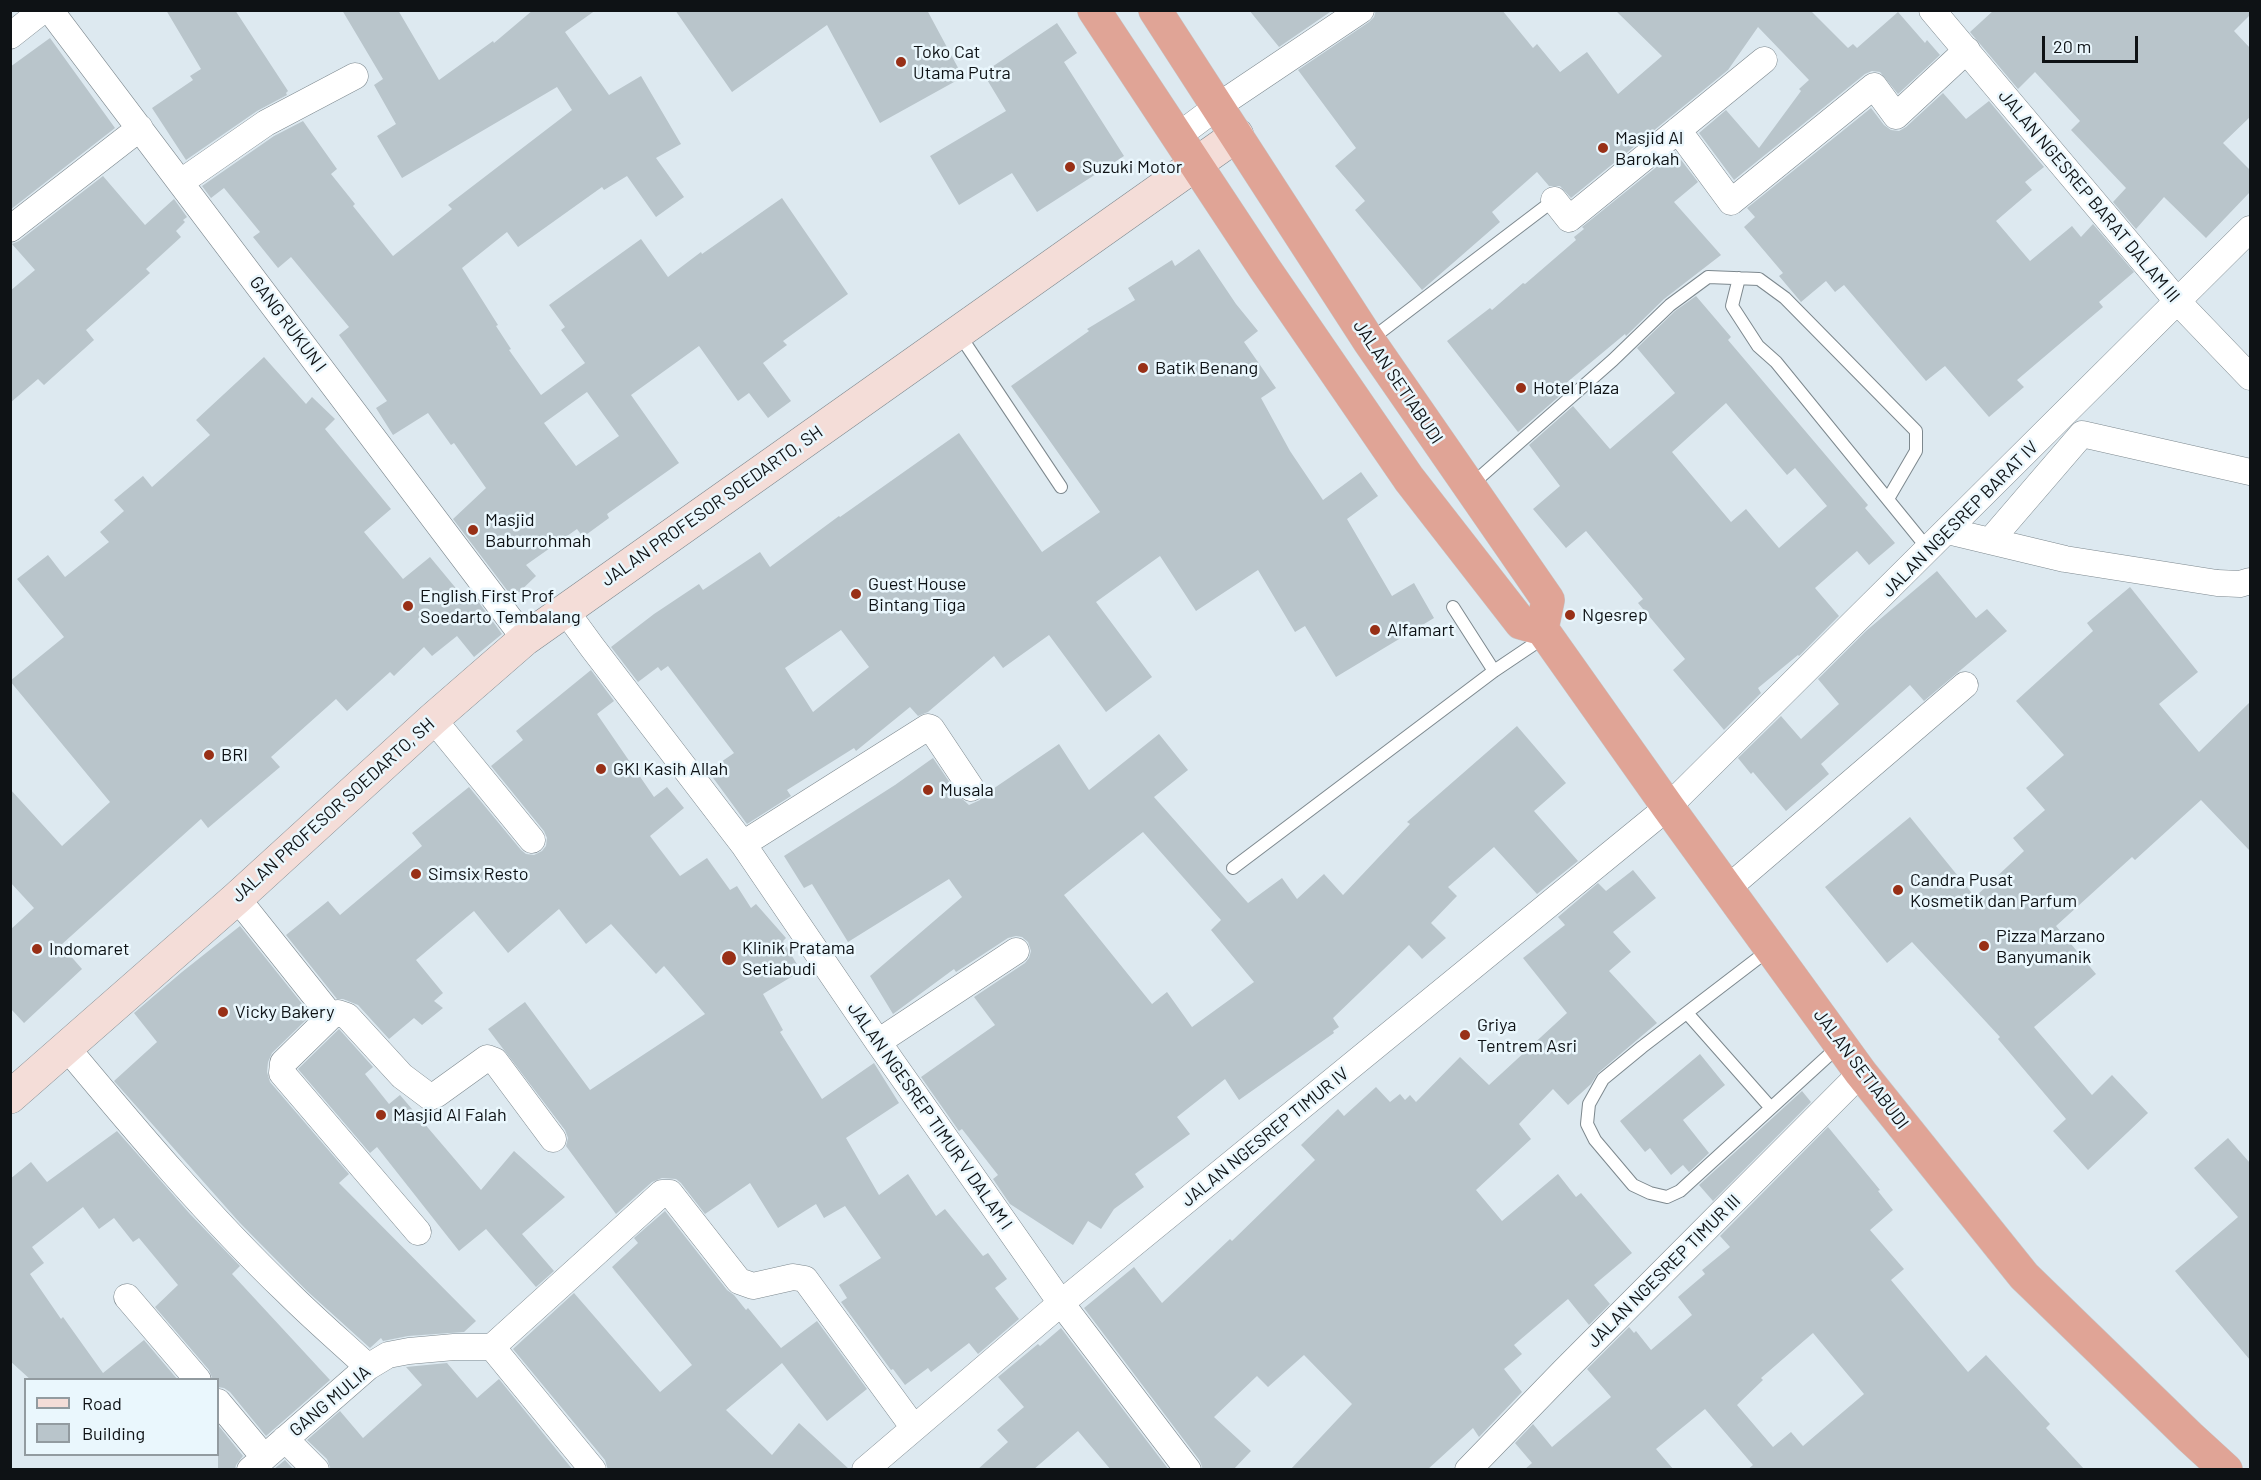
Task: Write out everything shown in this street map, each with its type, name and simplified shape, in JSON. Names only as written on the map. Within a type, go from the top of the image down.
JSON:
[{"type":"highway","points":[[1094,10],[1265,269],[1409,479],[1521,623],[1544,632]]},
{"type":"highway","name":"JALAN SETIABUDI","points":[[1155,10],[1369,340],[1548,600],[1544,632],[1841,1045],[2024,1276],[2226,1470]]},
{"type":"main road","points":[[1197,164],[1237,135]]},
{"type":"main road","name":"JALAN PROFESOR SOEDARTO, SH","points":[[10,1097],[237,898],[433,719],[525,639],[1197,164]]},
{"type":"street","points":[[10,36],[43,10]]},
{"type":"street","name":"GANG RUKUN I","points":[[50,10],[525,639]]},
{"type":"street","points":[[1178,136],[1218,106],[1361,10]]},
{"type":"street","name":"JALAN NGESREP BARAT DALAM III","points":[[1941,13],[1967,50],[2178,302],[2250,377]]},
{"type":"street","points":[[1678,130],[1731,202],[1874,86],[1896,116],[1967,50]]},
{"type":"street","points":[[1554,200],[1569,219],[1764,60]]},
{"type":"street","points":[[181,182],[266,123],[355,76]]},
{"type":"street","points":[[10,229],[140,128]]},
{"type":"street","name":"JALAN NGESREP BARAT IV","points":[[1668,807],[2250,229]]},
{"type":"street","points":[[1990,541],[2082,434],[2250,472]]},
{"type":"street","points":[[1948,531],[2064,559],[2217,583],[2240,584],[2250,581]]},
{"type":"street","name":"JALAN NGESREP TIMUR V DALAM I","points":[[565,610],[743,844],[1061,1303]]},
{"type":"street","points":[[1728,888],[1965,685]]},
{"type":"street","points":[[433,719],[532,840]]},
{"type":"street","points":[[743,844],[928,728],[931,728],[970,788]]},
{"type":"street","name":"JALAN NGESREP TIMUR IV","points":[[865,1470],[1061,1303],[1668,807]]},
{"type":"street","points":[[237,898],[331,1016]]},
{"type":"street","points":[[878,1042],[1016,951]]},
{"type":"street","points":[[418,1232],[282,1073],[283,1063],[331,1016],[338,1013],[347,1016],[402,1076],[430,1097],[487,1058],[495,1060],[553,1139]]},
{"type":"street","points":[[67,1048],[137,1132],[210,1213],[287,1292],[368,1367]]},
{"type":"street","name":"JALAN NGESREP TIMUR III","points":[[1468,1470],[1862,1073]]},
{"type":"street","points":[[593,1470],[492,1347],[662,1193],[670,1192],[739,1281],[753,1287],[793,1277],[805,1279],[914,1428]]},
{"type":"street","points":[[127,1297],[196,1378]]},
{"type":"street","points":[[1061,1303],[1188,1470]]},
{"type":"street","name":"GANG MULIA","points":[[257,1463],[368,1367],[388,1355],[454,1347],[492,1347]]},
{"type":"street","points":[[219,1404],[257,1463]]},
{"type":"street","points":[[285,1439],[316,1470]]},
{"type":"lane","points":[[1369,340],[1554,200]]},
{"type":"lane","points":[[1470,486],[1613,360],[1670,305],[1708,277],[1759,279],[1785,298],[1916,431],[1916,451],[1888,499]]},
{"type":"lane","points":[[1739,278],[1732,306],[1758,346],[1776,362],[1929,549]]},
{"type":"lane","points":[[958,333],[1061,487]]},
{"type":"lane","points":[[1453,607],[1494,671]]},
{"type":"lane","points":[[1233,868],[1544,632]]},
{"type":"lane","points":[[1772,948],[1603,1079],[1590,1104],[1587,1124],[1594,1140],[1634,1185],[1650,1193],[1667,1197],[1680,1191],[1841,1045]]},
{"type":"lane","points":[[1687,1013],[1771,1108]]},
{"type":"building","points":[[166,10],[235,10],[288,91],[287,95],[257,111],[186,160],[152,108],[193,80],[190,76],[201,69]]},
{"type":"building","points":[[342,10],[398,10],[439,80],[493,41],[494,43],[533,10],[596,10],[565,32],[609,95],[641,76],[681,144],[656,158],[684,197],[656,217],[627,176],[604,190],[602,187],[518,247],[507,232],[462,268],[498,325],[496,326],[511,349],[509,350],[541,395],[585,363],[561,330],[565,327],[549,305],[641,239],[668,277],[782,198],[848,294],[783,341],[787,345],[763,363],[791,401],[768,418],[749,393],[738,401],[699,346],[631,395],[679,463],[607,514],[609,518],[583,537],[577,529],[526,565],[536,576],[513,598],[453,519],[486,488],[454,443],[451,445],[428,413],[393,435],[376,408],[387,401],[339,335],[349,327],[291,257],[278,268],[253,237],[260,232],[224,188],[211,198],[202,186],[274,136],[303,121],[337,169],[331,174],[393,256],[452,209],[448,205],[572,110],[557,87],[402,178],[377,136],[396,124],[374,85],[383,79]],"holes":[[[587,392],[619,436],[576,466],[544,423]]]},
{"type":"building","points":[[675,10],[927,10],[963,77],[880,123],[827,25],[732,92]]},
{"type":"building","points":[[1249,10],[1333,10],[1279,47]]},
{"type":"building","points":[[1376,10],[1502,10],[1533,48],[1537,44],[1560,72],[1587,52],[1618,94],[1662,56],[1615,10],[1810,10],[1848,48],[1853,44],[1857,48],[1898,12],[1925,43],[1927,40],[1940,55],[1898,94],[1880,72],[1872,71],[1865,74],[1734,180],[1699,133],[1726,110],[1759,148],[1801,91],[1799,89],[1809,80],[1758,27],[1728,70],[1571,198],[1560,186],[1549,186],[1537,172],[1492,212],[1500,222],[1422,290],[1355,210],[1365,201],[1335,166],[1356,148],[1298,70],[1369,22]]},
{"type":"building","points":[[1994,10],[2250,10],[2250,15],[2234,31],[2250,48],[2250,117],[2223,143],[2250,170],[2250,192],[2206,238],[2164,197],[2136,229],[2113,202],[2126,188],[2071,130],[2080,121],[2035,72],[2018,89],[1970,32]]},
{"type":"building","points":[[1057,23],[1077,53],[1064,62],[1124,156],[1037,212],[1012,173],[959,205],[930,156],[1006,111],[983,73]]},
{"type":"building","points":[[50,38],[115,128],[10,210],[10,67]]},
{"type":"building","points":[[1943,93],[1966,119],[1989,101],[2044,167],[2025,182],[2032,190],[1996,221],[2030,261],[2072,226],[2081,237],[2093,224],[2134,272],[2099,302],[2103,307],[2017,380],[2024,387],[1989,417],[1945,366],[1926,381],[1844,285],[1835,292],[1826,281],[1801,302],[1779,276],[1783,273],[1744,227],[1755,217],[1747,208],[1871,108],[1884,125],[1891,130],[1899,131]]},
{"type":"building","points":[[1675,152],[1698,182],[1674,202],[1721,255],[1664,299],[1626,336],[1625,334],[1559,389],[1563,393],[1518,432],[1447,341],[1490,308],[1492,310],[1523,283],[1525,284],[1576,240],[1574,237],[1584,229],[1582,227]]},
{"type":"building","points":[[103,176],[145,225],[174,199],[187,217],[176,231],[181,237],[146,269],[150,273],[86,330],[94,340],[44,385],[38,379],[10,403],[10,291],[35,270],[12,244]]},
{"type":"building","points":[[1199,249],[1236,304],[1258,331],[1244,342],[1276,388],[1261,398],[1290,451],[1323,500],[1361,472],[1378,496],[1347,519],[1392,596],[1414,583],[1434,618],[1336,677],[1305,626],[1295,632],[1258,570],[1196,611],[1160,556],[1096,602],[1152,677],[1106,712],[1049,635],[1003,668],[994,656],[928,712],[918,716],[910,707],[856,751],[854,748],[787,790],[791,796],[747,824],[708,771],[734,753],[668,666],[661,671],[658,667],[638,682],[611,647],[654,614],[699,584],[703,590],[760,552],[770,567],[959,433],[1042,552],[1100,512],[1011,386],[1089,331],[1087,329],[1135,300],[1128,288],[1172,260],[1175,266]],"holes":[[[841,630],[869,667],[813,712],[785,668]]]},
{"type":"building","points":[[1696,296],[1731,337],[1728,340],[1868,505],[1865,508],[1895,543],[1869,565],[1857,551],[1815,588],[1839,616],[1799,656],[1758,688],[1761,693],[1724,730],[1673,670],[1685,659],[1638,603],[1643,599],[1586,531],[1566,548],[1533,509],[1560,486],[1529,445],[1573,406],[1610,449],[1675,393],[1637,348],[1675,311]],"holes":[[[1726,403],[1787,475],[1795,468],[1827,506],[1779,548],[1746,509],[1731,522],[1672,452]]]},
{"type":"building","points":[[264,357],[306,404],[312,397],[335,419],[325,429],[391,509],[364,532],[403,579],[430,557],[464,598],[472,593],[502,634],[474,657],[457,636],[432,656],[424,647],[394,676],[390,672],[347,711],[336,699],[271,757],[280,767],[208,828],[201,819],[61,945],[82,969],[24,1023],[10,1008],[10,930],[34,908],[10,882],[10,789],[62,846],[110,802],[10,681],[64,637],[17,579],[48,555],[65,577],[109,542],[100,532],[124,511],[114,500],[143,476],[152,487],[210,435],[196,420]]},
{"type":"building","points":[[1937,571],[1976,618],[1987,609],[2007,631],[1924,701],[1910,685],[1821,764],[1829,774],[1786,811],[1738,758],[1781,716],[1801,739],[1839,704],[1818,679],[1866,631]]},
{"type":"building","points":[[2130,587],[2198,672],[2159,704],[2199,752],[2250,702],[2250,851],[2201,800],[2135,860],[2132,857],[2056,926],[2096,974],[2034,1027],[2092,1095],[2112,1075],[2148,1113],[2088,1170],[2053,1131],[2066,1119],[1998,1039],[2000,1037],[1912,942],[1887,963],[1825,887],[1910,817],[1975,897],[2024,851],[2013,838],[2045,810],[2026,788],[2064,755],[2016,701],[2093,631],[2087,623]]},
{"type":"building","points":[[591,670],[614,701],[597,714],[654,797],[667,787],[684,808],[650,836],[680,876],[707,858],[730,890],[737,886],[751,908],[756,904],[786,938],[783,941],[801,971],[763,994],[783,1030],[780,1032],[822,1099],[874,1063],[899,1103],[846,1138],[879,1195],[908,1174],[936,1216],[945,1209],[983,1256],[988,1253],[1007,1279],[995,1288],[1019,1319],[978,1354],[969,1343],[931,1372],[928,1368],[905,1385],[893,1369],[891,1370],[841,1302],[847,1298],[839,1285],[881,1258],[845,1206],[824,1218],[816,1204],[778,1228],[750,1183],[705,1214],[681,1183],[676,1179],[662,1178],[652,1182],[616,1214],[566,1146],[568,1138],[565,1130],[488,1029],[525,1002],[590,1090],[705,1014],[664,966],[656,974],[611,924],[586,944],[559,909],[508,953],[474,911],[416,960],[443,993],[434,1001],[443,1008],[422,1025],[414,1018],[389,1039],[358,1005],[337,999],[286,935],[328,901],[340,915],[422,846],[412,833],[469,787],[521,850],[526,854],[534,855],[542,851],[546,846],[547,838],[544,831],[491,766],[523,740],[516,731]]},
{"type":"building","points":[[1517,726],[1566,783],[1534,811],[1578,861],[1537,894],[1494,847],[1448,887],[1457,896],[1431,923],[1446,938],[1422,959],[1409,945],[1333,1018],[1339,1027],[1333,1031],[1334,1033],[1239,1100],[1225,1079],[1177,1117],[1190,1134],[1135,1174],[1144,1187],[1114,1209],[1101,1229],[1088,1221],[1073,1245],[1010,1204],[993,1179],[998,1175],[962,1129],[959,1131],[921,1077],[995,1025],[974,997],[1025,963],[1031,951],[1028,942],[1022,937],[1008,938],[956,972],[954,969],[893,1014],[870,976],[962,897],[949,879],[848,942],[812,884],[804,888],[784,856],[933,758],[959,796],[969,805],[980,800],[1059,744],[1089,790],[1159,734],[1188,770],[1154,797],[1248,903],[1282,878],[1297,899],[1324,874],[1343,895],[1410,824],[1407,822]],"holes":[[[1143,832],[1221,920],[1211,930],[1254,982],[1192,1027],[1167,992],[1152,1004],[1064,895]]]},
{"type":"building","points":[[1633,870],[1656,898],[1613,932],[1631,952],[1609,971],[1657,1023],[1598,1073],[1591,1084],[1568,1105],[1553,1089],[1519,1124],[1531,1139],[1476,1190],[1502,1221],[1558,1174],[1576,1197],[1581,1193],[1632,1253],[1594,1285],[1610,1304],[1589,1325],[1568,1299],[1514,1345],[1522,1354],[1504,1369],[1522,1392],[1479,1437],[1473,1428],[1427,1470],[1290,1470],[1352,1404],[1304,1355],[1268,1387],[1257,1376],[1214,1417],[1251,1451],[1233,1470],[1203,1470],[1200,1461],[1084,1308],[1134,1267],[1162,1303],[1230,1239],[1232,1241],[1315,1160],[1301,1145],[1338,1109],[1344,1116],[1376,1087],[1390,1102],[1400,1094],[1405,1100],[1410,1095],[1416,1102],[1460,1057],[1489,1085],[1567,1013],[1523,958],[1565,925],[1558,917],[1598,883],[1606,891]]},
{"type":"building","points":[[240,926],[311,1015],[272,1053],[267,1072],[270,1082],[349,1174],[339,1183],[476,1321],[464,1332],[408,1336],[383,1341],[381,1338],[370,1348],[307,1291],[240,1223],[114,1081],[157,1042],[134,1013]]},
{"type":"building","points":[[339,1029],[373,1067],[365,1074],[389,1104],[400,1095],[481,1190],[514,1151],[565,1197],[522,1234],[554,1271],[536,1287],[486,1229],[459,1251],[377,1147],[370,1153],[298,1069]]},
{"type":"building","points":[[1700,1054],[1725,1085],[1683,1120],[1709,1153],[1689,1172],[1683,1165],[1671,1175],[1650,1148],[1645,1152],[1620,1121]]},
{"type":"building","points":[[1802,1091],[1811,1102],[1713,1201],[1699,1185]]},
{"type":"building","points":[[1828,1127],[1880,1190],[1878,1191],[1893,1210],[1870,1230],[1904,1269],[1891,1280],[1968,1372],[1986,1355],[2050,1424],[2046,1428],[2085,1470],[1747,1470],[1753,1465],[1705,1409],[1656,1449],[1674,1470],[1524,1470],[1532,1463],[1515,1443],[1533,1424],[1552,1447],[1611,1397],[1587,1369],[1629,1327],[1634,1333],[1636,1331],[1651,1350],[1692,1315],[1678,1297],[1705,1274],[1702,1270],[1730,1247],[1720,1236]],"holes":[[[1813,1333],[1864,1394],[1803,1446],[1791,1432],[1773,1447],[1737,1405],[1763,1380],[1761,1378]]]},
{"type":"building","points":[[117,1131],[190,1214],[240,1266],[232,1274],[330,1380],[266,1436],[230,1392],[219,1387],[219,1378],[212,1378],[209,1370],[155,1307],[178,1285],[139,1238],[133,1242],[114,1218],[99,1229],[83,1207],[32,1247],[44,1263],[30,1274],[103,1373],[144,1340],[176,1378],[29,1378],[10,1361],[10,1179],[31,1162],[47,1182]]},
{"type":"building","points":[[2228,1138],[2250,1163],[2250,1360],[2175,1271],[2238,1217],[2194,1168]]},
{"type":"building","points":[[665,1211],[727,1290],[746,1310],[748,1308],[781,1348],[817,1321],[867,1389],[827,1421],[782,1363],[726,1410],[772,1455],[799,1423],[850,1470],[608,1470],[605,1460],[513,1349],[574,1293],[660,1392],[692,1365],[612,1267],[638,1243],[634,1238]]},
{"type":"building","points":[[1061,1328],[1169,1470],[1111,1470],[1078,1431],[1033,1470],[977,1470],[1008,1442],[997,1430],[1024,1407],[998,1377]]},
{"type":"building","points":[[447,1363],[477,1398],[499,1379],[573,1470],[331,1470],[327,1459],[307,1440],[340,1411],[363,1438],[422,1385],[406,1367]]},
{"type":"building","points":[[219,1426],[243,1456],[235,1470],[218,1470]]},
{"type":"building","points":[[285,1460],[294,1470],[273,1470]]},
{"type":"place","name":"Toko Cat Utama Putra","points":[[901,62]]},
{"type":"place","name":"Masjid Al Barokah","points":[[1603,148]]},
{"type":"place","name":"Suzuki Motor","points":[[1070,167]]},
{"type":"place","name":"Batik Benang","points":[[1143,368]]},
{"type":"place","name":"Hotel Plaza","points":[[1521,388]]},
{"type":"place","name":"Masjid Baburrohmah","points":[[473,530]]},
{"type":"place","name":"Guest House Bintang Tiga","points":[[856,594]]},
{"type":"place","name":"English First Prof Soedarto Tembalang","points":[[408,606]]},
{"type":"place","name":"Ngesrep","points":[[1570,615]]},
{"type":"place","name":"Alfamart","points":[[1375,630]]},
{"type":"place","name":"BRI","points":[[209,755]]},
{"type":"place","name":"GKI Kasih Allah","points":[[601,769]]},
{"type":"place","name":"Musala","points":[[928,790]]},
{"type":"place","name":"Simsix Resto","points":[[416,874]]},
{"type":"place","name":"Candra Pusat Kosmetik dan Parfum","points":[[1898,890]]},
{"type":"place","name":"Pizza Marzano Banyumanik","points":[[1984,946]]},
{"type":"place","name":"Indomaret","points":[[37,949]]},
{"type":"place","name":"Klinik Pratama Setiabudi","points":[[729,958]]},
{"type":"place","name":"Vicky Bakery","points":[[223,1012]]},
{"type":"place","name":"Griya Tentrem Asri","points":[[1465,1035]]},
{"type":"place","name":"Masjid Al Falah","points":[[381,1115]]}]
